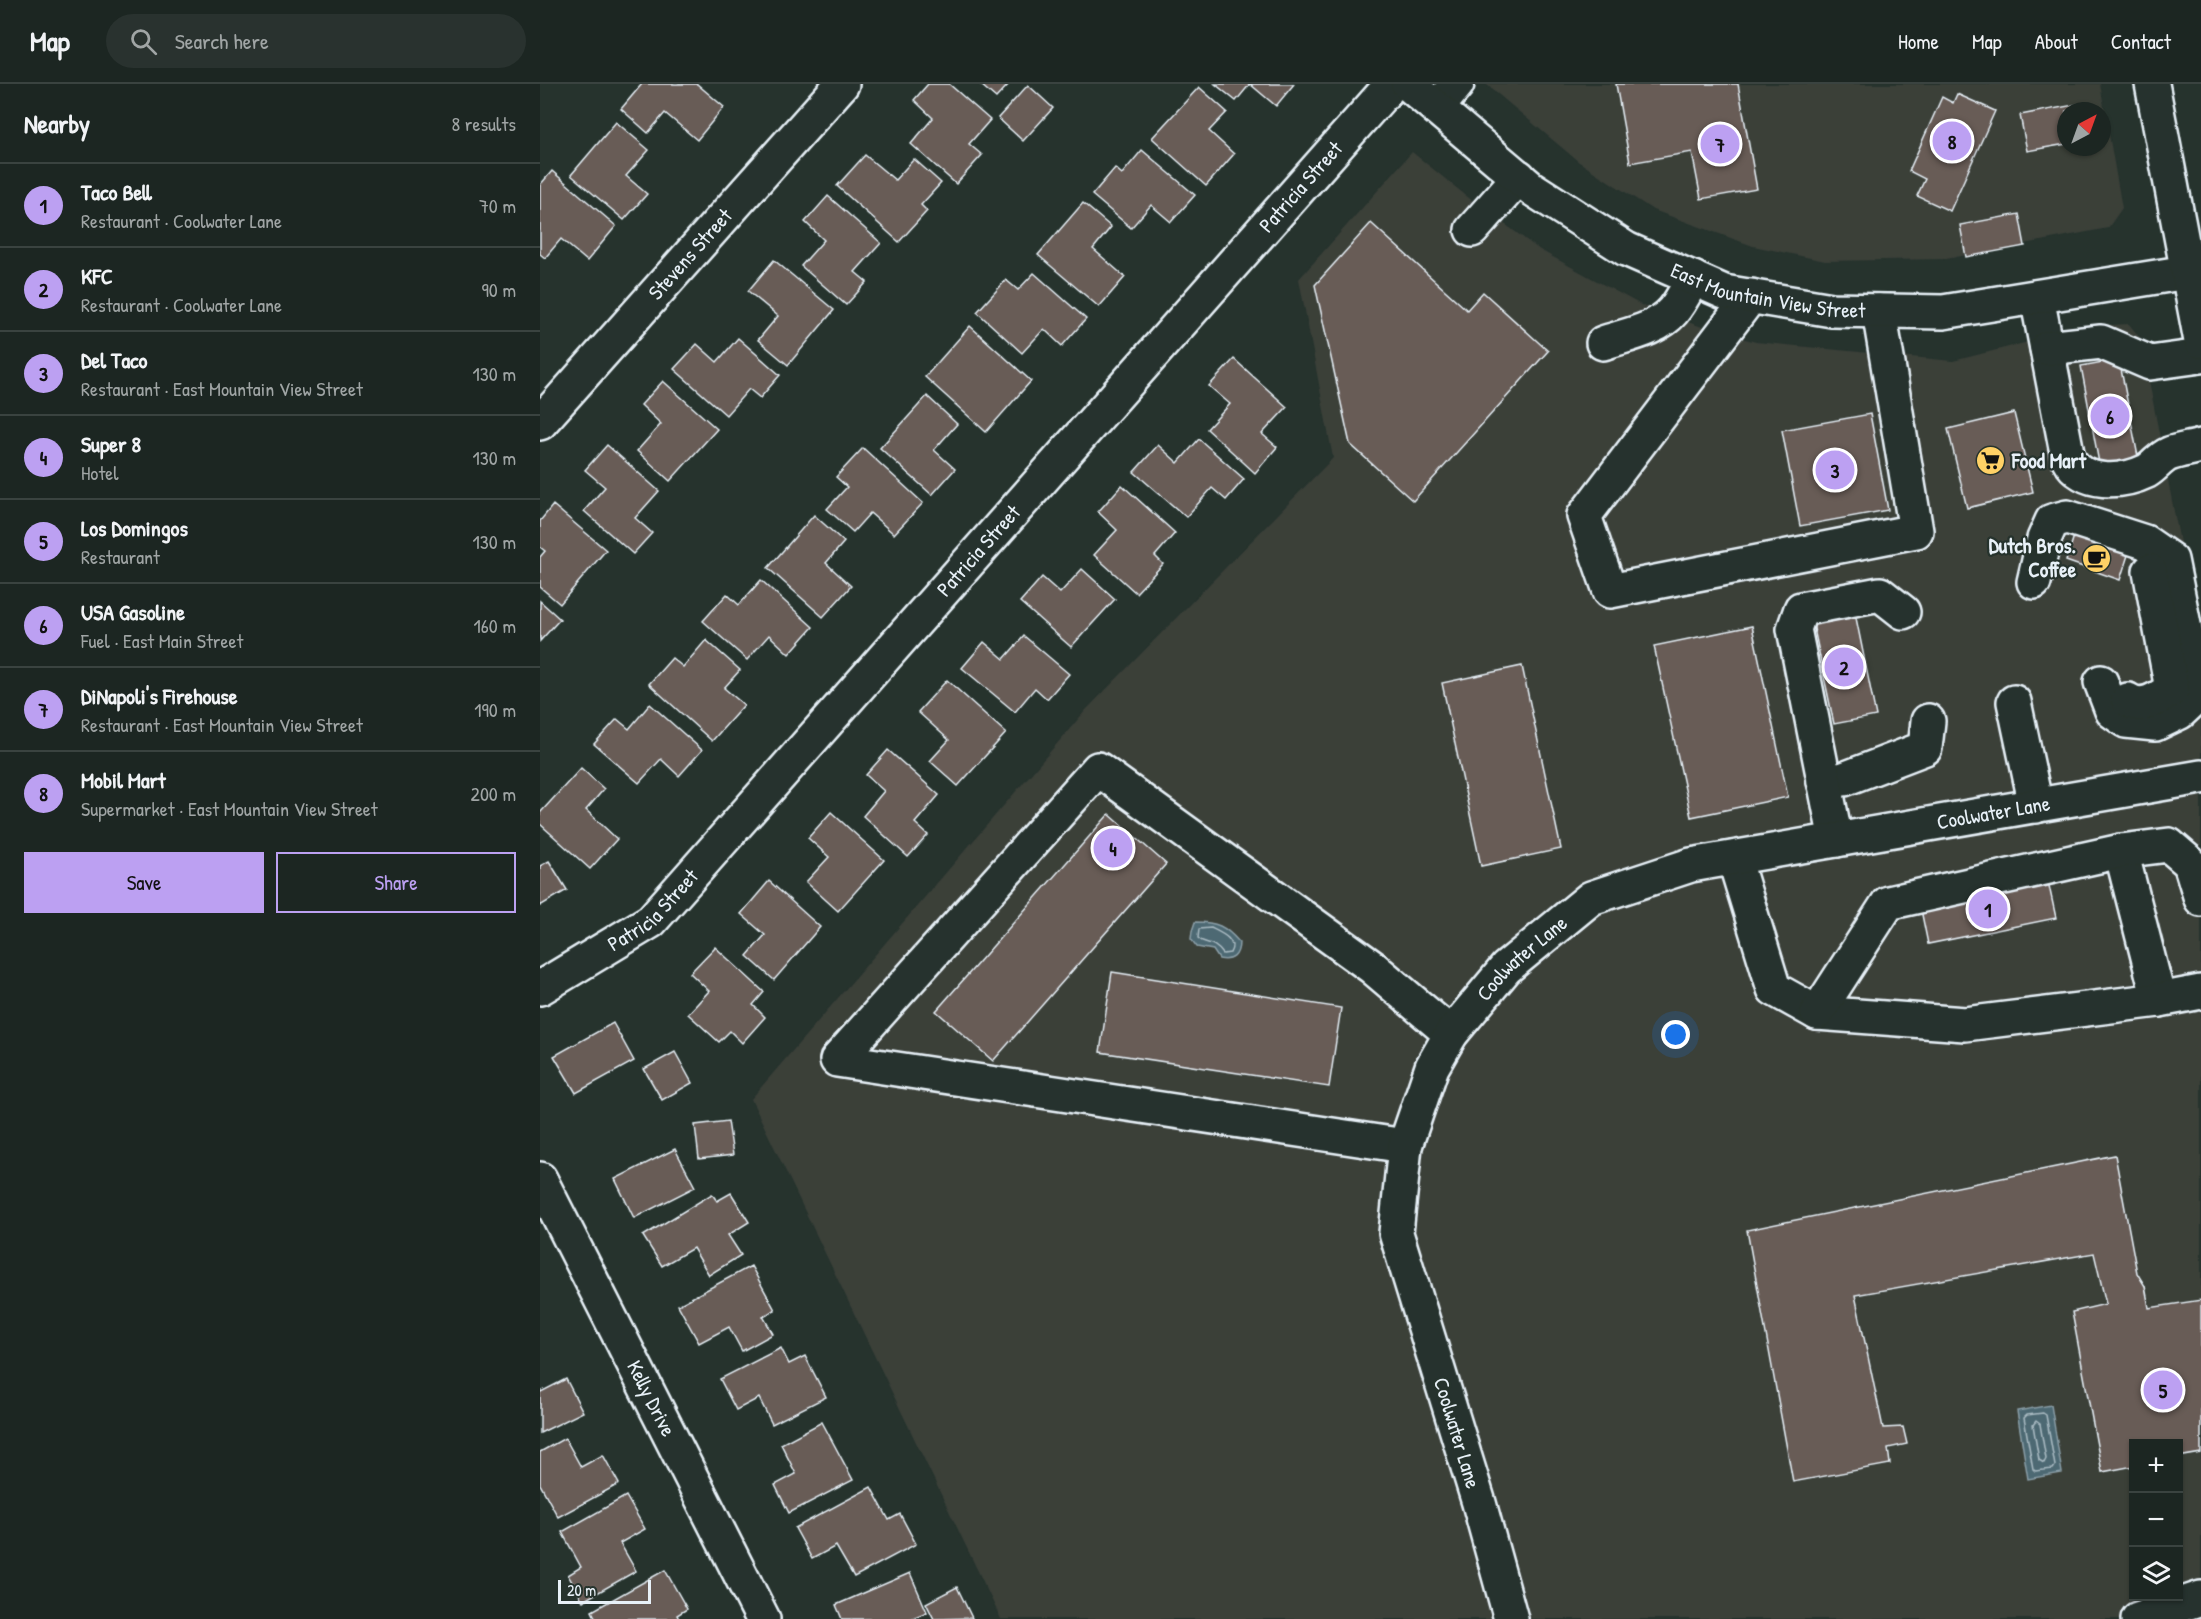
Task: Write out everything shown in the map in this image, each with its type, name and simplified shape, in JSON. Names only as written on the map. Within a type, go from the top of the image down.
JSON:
[{"type":"street","name":"Stevens Street","points":[[540,423],[842,84]]},
{"type":"street","name":"Patricia Street","points":[[540,988],[651,921],[1392,84]]},
{"type":"street","name":"East Mountain View Street","points":[[1408,84],[1447,96],[1531,188],[1626,249],[1724,292],[1832,310],[1943,312],[2187,272]]},
{"type":"street","points":[[2152,84],[2201,341]]},
{"type":"street","points":[[1472,230],[1519,177]]},
{"type":"street","points":[[1604,344],[1655,325],[1667,317],[1678,304],[1693,278]]},
{"type":"street","points":[[1751,296],[1584,516],[1610,591],[1916,531],[1879,311]]},
{"type":"street","points":[[2037,297],[2067,458],[2072,468],[2100,480],[2122,479],[2148,470],[2169,454],[2201,446]]},
{"type":"street","points":[[2047,348],[2101,342],[2150,363],[2201,356]]},
{"type":"street","points":[[2034,582],[2044,539],[2052,521],[2067,517],[2145,542],[2172,689],[2155,702],[2134,704],[2101,682]]},
{"type":"street","points":[[1836,840],[1794,629],[1801,609],[1880,594],[1903,612]]},
{"type":"street","points":[[2014,702],[2036,806]]},
{"type":"street","points":[[1824,782],[1844,779],[1925,748],[1928,721]]},
{"type":"street","points":[[1405,1146],[837,1060],[1098,769],[1372,967],[1451,1034]]},
{"type":"street","name":"Coolwater Lane","points":[[1511,1619],[1479,1503],[1396,1233],[1405,1146],[1432,1067],[1451,1034],[1506,968],[1591,898],[1691,865],[2201,777]]},
{"type":"street","points":[[1817,1013],[1888,903],[2121,851],[2169,845],[2190,863],[2201,898]]},
{"type":"street","points":[[2121,851],[2159,1000]]},
{"type":"street","points":[[1734,858],[1774,989],[1817,1013],[1965,1024],[2159,1000],[2201,992]]},
{"type":"street","name":"Kelly Drive","points":[[540,1179],[763,1619]]},
{"type":"street","points":[[2138,1619],[2201,1598]]},
{"type":"shaded area","points":[[1486,84],[2100,84],[2103,102],[2057,102],[2057,156],[2111,156],[2111,146],[2122,208],[2108,228],[1946,259],[1825,261],[1753,246],[1653,210],[1579,162]]},
{"type":"shaded area","points":[[1412,152],[1469,198],[1540,250],[1641,305],[1702,327],[1756,342],[1953,361],[2091,326],[2129,324],[2141,339],[2201,652],[2201,1619],[1001,1619],[751,1099],[1086,710],[1333,458],[1299,279]]},
{"type":"water","points":[[1195,922],[1215,924],[1229,932],[1239,942],[1234,957],[1228,960],[1219,959],[1213,950],[1197,947],[1191,939]]},
{"type":"water","points":[[2051,1405],[2062,1473],[2028,1479],[2017,1411]]},
{"type":"building","points":[[642,84],[697,84],[724,107],[697,140],[665,113],[648,133],[621,109]]},
{"type":"building","points":[[928,84],[949,84],[990,120],[969,144],[982,155],[956,184],[911,144],[933,118],[914,100]]},
{"type":"building","points":[[980,84],[1009,84],[996,98]]},
{"type":"building","points":[[1215,84],[1250,84],[1236,101]]},
{"type":"building","points":[[1250,84],[1294,84],[1276,106]]},
{"type":"building","points":[[1616,84],[1738,84],[1757,189],[1701,199],[1692,152],[1630,163]]},
{"type":"building","points":[[1028,85],[1053,108],[1023,141],[998,118]]},
{"type":"building","points":[[1199,87],[1227,112],[1209,131],[1234,154],[1206,186],[1152,138]]},
{"type":"building","points":[[1957,94],[1995,111],[1950,211],[1917,196],[1925,179],[1909,171],[1942,97],[1953,103]]},
{"type":"building","points":[[2057,108],[2057,146],[2027,151],[2020,115]]},
{"type":"building","points":[[616,122],[649,150],[626,176],[647,194],[624,220],[571,175]]},
{"type":"building","points":[[1142,150],[1195,195],[1171,222],[1151,205],[1131,228],[1092,195],[1115,168],[1122,174]]},
{"type":"building","points":[[865,155],[895,180],[914,159],[941,183],[921,205],[927,211],[899,242],[837,186]]},
{"type":"building","points":[[552,171],[616,226],[587,261],[561,239],[545,258],[540,254],[540,185]]},
{"type":"building","points":[[828,196],[881,243],[855,272],[867,282],[846,305],[801,266],[824,240],[805,222]]},
{"type":"building","points":[[1083,203],[1111,227],[1093,249],[1125,277],[1099,307],[1038,255]]},
{"type":"building","points":[[2019,214],[2025,246],[1966,257],[1960,225]]},
{"type":"building","points":[[1371,223],[1467,310],[1483,292],[1548,351],[1413,501],[1350,444],[1315,285]]},
{"type":"building","points":[[774,260],[834,310],[788,365],[758,340],[778,316],[748,291]]},
{"type":"building","points":[[1034,273],[1086,319],[1062,346],[1044,329],[1022,353],[977,312],[1006,280],[1018,290]]},
{"type":"building","points":[[970,326],[1031,381],[986,432],[925,377]]},
{"type":"building","points":[[738,338],[780,375],[760,398],[749,389],[726,415],[674,369],[697,344],[717,362]]},
{"type":"building","points":[[1234,359],[1287,407],[1262,434],[1277,447],[1255,473],[1207,429],[1230,404],[1209,386]]},
{"type":"building","points":[[2119,359],[2140,467],[2101,474],[2081,366]]},
{"type":"building","points":[[663,381],[717,429],[670,481],[637,451],[661,424],[641,405]]},
{"type":"building","points":[[927,396],[957,424],[934,450],[955,469],[932,495],[880,448]]},
{"type":"building","name":"Food Mart","points":[[2014,413],[2033,492],[1967,508],[1948,429]]},
{"type":"building","points":[[1870,414],[1888,510],[1800,526],[1782,430]]},
{"type":"building","points":[[1199,439],[1244,479],[1226,500],[1212,488],[1186,517],[1134,472],[1158,445],[1178,463]]},
{"type":"building","points":[[607,445],[659,491],[635,518],[652,533],[633,554],[584,511],[605,487],[585,470]]},
{"type":"building","points":[[863,448],[923,503],[894,534],[870,513],[853,532],[827,509],[847,487],[836,477]]},
{"type":"building","points":[[1122,485],[1175,533],[1155,556],[1163,564],[1136,593],[1094,555],[1117,530],[1098,512]]},
{"type":"building","points":[[553,505],[606,550],[560,604],[540,587],[540,557],[545,551],[540,547],[540,521]]},
{"type":"building","points":[[814,515],[844,542],[826,563],[851,586],[823,617],[768,568]]},
{"type":"building","name":"Dutch Bros. Coffee","points":[[2074,536],[2128,555],[2120,580],[2066,561]]},
{"type":"building","points":[[1082,569],[1115,599],[1071,647],[1020,602],[1042,577],[1060,593]]},
{"type":"building","points":[[761,580],[813,627],[789,654],[769,635],[747,660],[703,621],[727,594],[739,605]]},
{"type":"building","points":[[540,601],[560,619],[540,641]]},
{"type":"building","points":[[1855,613],[1876,716],[1834,724],[1812,619]]},
{"type":"building","points":[[1752,626],[1788,797],[1691,817],[1654,646]]},
{"type":"building","points":[[1024,636],[1069,674],[1047,699],[1035,688],[1015,712],[962,668],[984,642],[1004,659]]},
{"type":"building","points":[[706,640],[740,670],[724,688],[744,705],[712,741],[649,684],[672,658],[683,667]]},
{"type":"building","points":[[1522,666],[1561,849],[1481,866],[1442,683]]},
{"type":"building","points":[[947,680],[1006,733],[958,786],[930,761],[949,740],[918,712]]},
{"type":"building","points":[[650,704],[702,750],[679,776],[661,759],[639,783],[594,744],[617,719],[629,729]]},
{"type":"building","points":[[888,750],[939,795],[915,823],[928,835],[908,857],[863,816],[884,791],[866,775]]},
{"type":"building","points":[[581,768],[604,789],[586,810],[617,839],[590,869],[540,824],[540,813]]},
{"type":"building","points":[[831,812],[884,860],[838,911],[806,882],[829,857],[808,838]]},
{"type":"building","points":[[1109,814],[1166,864],[993,1061],[936,1011]]},
{"type":"building","points":[[549,861],[567,890],[540,906],[540,866]]},
{"type":"building","points":[[2046,872],[2056,918],[1928,944],[1919,900]]},
{"type":"building","points":[[769,881],[820,927],[774,980],[747,956],[765,935],[741,914]]},
{"type":"building","points":[[715,947],[764,992],[753,1005],[765,1017],[742,1043],[730,1031],[719,1042],[688,1014],[709,991],[690,973]]},
{"type":"building","points":[[1112,972],[1341,1008],[1329,1087],[1100,1052]]},
{"type":"building","points":[[613,1023],[634,1061],[576,1093],[554,1056]]},
{"type":"building","points":[[675,1052],[692,1083],[662,1100],[644,1069]]},
{"type":"building","points":[[728,1121],[733,1155],[699,1159],[695,1125]]},
{"type":"building","points":[[675,1149],[695,1187],[634,1218],[615,1179]]},
{"type":"building","points":[[2115,1155],[2137,1273],[2145,1286],[2149,1308],[2201,1300],[2201,1453],[2183,1456],[2183,1439],[2129,1439],[2129,1467],[2102,1472],[2072,1312],[2106,1304],[2094,1253],[1855,1295],[1883,1428],[1903,1427],[1907,1444],[1888,1448],[1890,1464],[1793,1482],[1747,1230]]},
{"type":"building","points":[[731,1193],[749,1222],[728,1235],[741,1255],[709,1275],[693,1248],[662,1266],[643,1236],[712,1194],[717,1201]]},
{"type":"building","points":[[751,1266],[775,1310],[763,1316],[773,1334],[742,1351],[729,1327],[699,1343],[678,1305]]},
{"type":"building","points":[[781,1348],[789,1364],[805,1356],[826,1397],[772,1424],[759,1398],[736,1410],[720,1379]]},
{"type":"building","points":[[566,1379],[583,1412],[540,1433],[540,1389],[541,1392]]},
{"type":"building","points":[[822,1422],[853,1480],[789,1513],[775,1485],[796,1474],[781,1444]]},
{"type":"building","points":[[565,1438],[581,1467],[603,1455],[619,1484],[558,1517],[540,1484],[540,1452]]},
{"type":"building","points":[[871,1487],[889,1520],[900,1514],[916,1544],[854,1577],[836,1546],[812,1559],[795,1528]]},
{"type":"building","points":[[626,1496],[645,1529],[620,1543],[636,1571],[583,1601],[568,1575],[581,1567],[562,1532]]},
{"type":"building","points":[[665,1570],[687,1609],[677,1615],[679,1619],[596,1619],[592,1611]]},
{"type":"building","points":[[910,1573],[927,1612],[910,1619],[842,1619],[836,1605]]},
{"type":"building","points":[[957,1587],[972,1618],[934,1619],[926,1603]]},
{"type":"place","name":"Mobil Mart","points":[[1952,141]]},
{"type":"place","name":"DiNapoli's Firehouse","points":[[1720,144]]},
{"type":"place","name":"USA Gasoline","points":[[2110,416]]},
{"type":"place","name":"Food Mart","points":[[1991,461]]},
{"type":"place","name":"Del Taco","points":[[1835,470]]},
{"type":"place","name":"Dutch Bros. Coffee","points":[[2097,558]]},
{"type":"place","name":"KFC","points":[[1844,667]]},
{"type":"place","name":"Super 8","points":[[1113,848]]},
{"type":"place","name":"Taco Bell","points":[[1988,909]]},
{"type":"place","name":"Los Domingos","points":[[2163,1390]]}]
